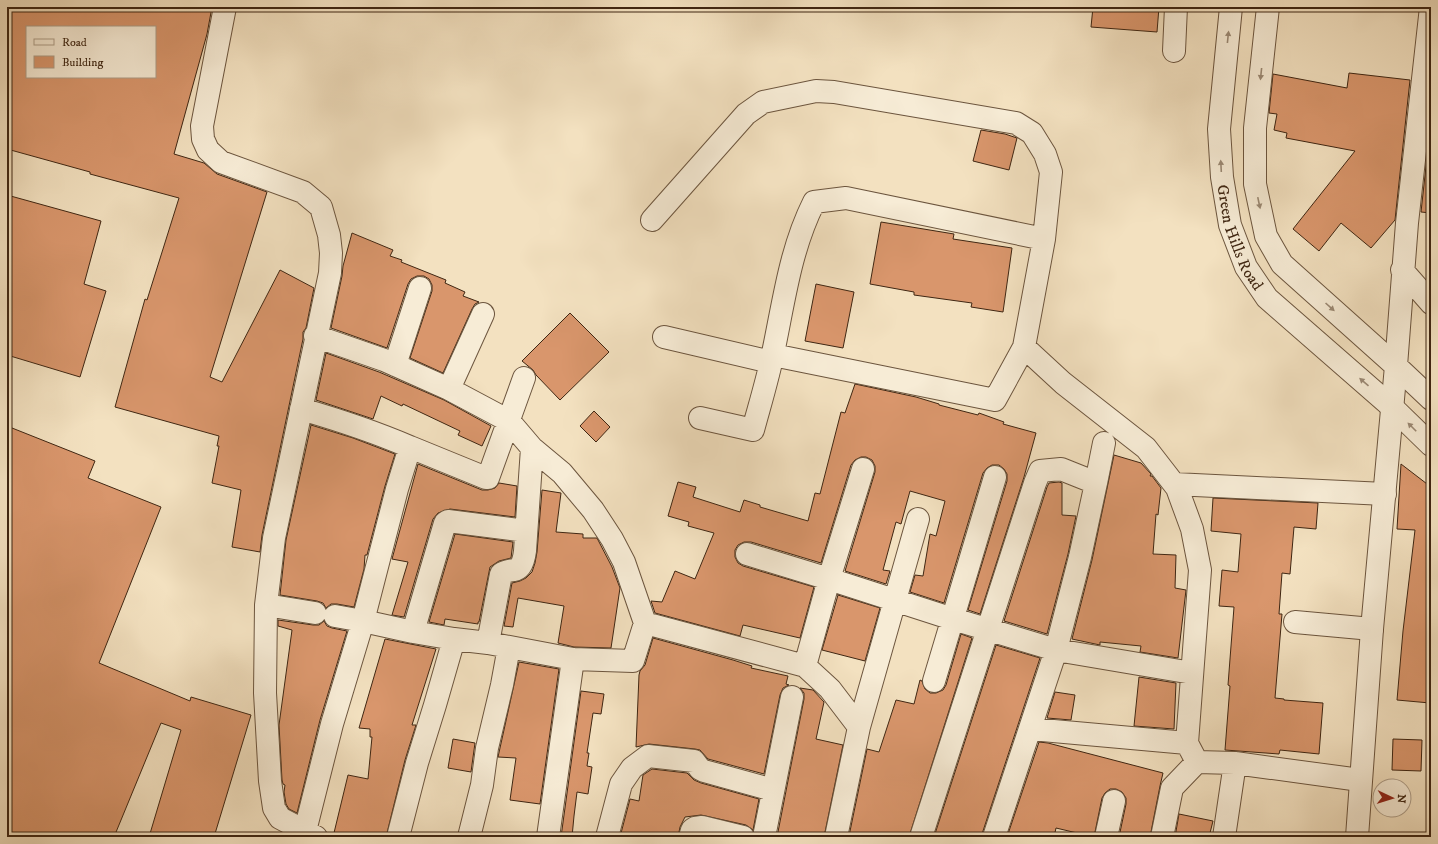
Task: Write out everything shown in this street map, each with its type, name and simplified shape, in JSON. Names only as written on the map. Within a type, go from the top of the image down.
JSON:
[{"type":"street","points":[[225,7],[202,126],[203,139],[208,150],[221,162],[303,192],[321,207],[329,235],[331,253],[330,273],[274,538],[266,605],[265,693],[270,781],[274,808],[280,818],[310,834],[332,724],[363,621],[397,489],[410,447]]},
{"type":"street","points":[[1174,51],[1176,7]]},
{"type":"street","name":"Green Hills Road","points":[[1231,7],[1219,129],[1222,177],[1230,225],[1246,267],[1267,298],[1393,408],[1431,445]]},
{"type":"street","name":"Green Hills Road","points":[[1268,7],[1255,135],[1255,184],[1266,236],[1282,264],[1431,399]]},
{"type":"street","points":[[1357,837],[1372,629],[1393,408],[1402,270],[1431,7]]},
{"type":"street","points":[[652,220],[746,114],[763,102],[816,91],[834,92],[1016,123],[1032,133],[1045,154],[1051,172],[1044,239],[1024,347],[995,400],[664,337]]},
{"type":"street","points":[[700,418],[753,430],[772,358],[797,243],[814,202],[846,198],[1044,239]]},
{"type":"street","points":[[1402,270],[1431,303]]},
{"type":"street","points":[[395,365],[420,288]]},
{"type":"street","points":[[449,388],[483,314]]},
{"type":"street","points":[[266,605],[573,659],[633,661],[645,623],[624,562],[612,539],[593,510],[562,473],[532,448],[509,421],[449,388],[395,365],[316,336]]},
{"type":"street","points":[[1024,347],[1063,383],[1106,433],[1146,448],[1174,484],[1192,529],[1200,570],[1192,673],[1192,753],[1172,788],[1162,837]]},
{"type":"street","points":[[301,409],[376,432],[488,478],[524,378]]},
{"type":"street","points":[[994,837],[1056,650],[1080,557],[1106,433]]},
{"type":"street","points":[[488,643],[501,574],[505,571],[515,570],[522,564],[526,551],[532,448]]},
{"type":"street","points":[[805,666],[829,579],[863,469]]},
{"type":"street","points":[[921,837],[987,630],[1040,471],[1061,469],[1096,483]]},
{"type":"street","points":[[934,681],[994,477]]},
{"type":"street","points":[[1174,484],[1385,494]]},
{"type":"street","points":[[836,837],[859,727],[918,519]]},
{"type":"street","points":[[413,632],[445,522],[448,521],[526,531]]},
{"type":"street","points":[[747,554],[987,630],[1056,650],[1192,673]]},
{"type":"street","points":[[1294,622],[1372,629]]},
{"type":"street","points":[[645,623],[805,666],[830,689],[859,727]]},
{"type":"street","points":[[398,837],[417,763],[436,705],[454,639]]},
{"type":"street","points":[[469,837],[482,785],[487,748],[502,685],[509,647]]},
{"type":"street","points":[[548,837],[573,659]]},
{"type":"street","points":[[764,837],[772,790],[792,697]]},
{"type":"street","points":[[1031,729],[1192,753],[1235,763],[1360,780]]},
{"type":"street","points":[[607,837],[624,780],[632,768],[648,756],[694,761],[700,769],[704,771],[772,790]]},
{"type":"street","points":[[1224,837],[1235,763]]},
{"type":"street","points":[[1106,837],[1114,801]]},
{"type":"street","points":[[690,837],[692,830],[702,828],[743,837]]},
{"type":"building","points":[[7,7],[212,7],[207,34],[174,154],[204,163],[217,174],[267,192],[210,377],[222,382],[280,270],[314,288],[306,328],[303,332],[303,339],[262,535],[260,552],[232,547],[241,490],[212,483],[219,446],[217,446],[219,436],[115,407],[145,299],[147,300],[179,198],[90,174],[90,172],[7,149]]},
{"type":"building","points":[[1093,7],[1159,7],[1157,32],[1091,27]]},
{"type":"building","points":[[1349,73],[1410,80],[1395,220],[1371,248],[1341,223],[1319,251],[1293,229],[1355,151],[1286,138],[1287,133],[1274,130],[1277,114],[1269,113],[1273,74],[1347,88]]},
{"type":"building","points":[[981,130],[1005,134],[1017,138],[1009,170],[973,161]]},
{"type":"building","points":[[1428,148],[1431,148],[1431,213],[1421,212]]},
{"type":"building","points":[[7,195],[101,221],[84,284],[106,291],[80,377],[7,355]]},
{"type":"building","points":[[881,222],[954,234],[953,239],[1012,248],[1003,312],[971,307],[972,303],[914,295],[914,292],[870,284]]},
{"type":"building","points":[[352,233],[393,250],[390,256],[446,280],[445,283],[465,292],[463,296],[479,302],[475,304],[472,309],[443,373],[410,358],[432,291],[432,285],[429,279],[424,276],[417,276],[411,279],[408,284],[387,348],[331,328],[343,266]]},
{"type":"building","points":[[816,284],[854,292],[843,348],[805,341]]},
{"type":"building","points":[[570,313],[609,352],[560,400],[533,370],[522,361]]},
{"type":"building","points":[[326,353],[379,372],[444,400],[491,426],[482,446],[458,435],[460,431],[403,404],[402,406],[381,396],[373,419],[316,400]]},
{"type":"building","points":[[855,384],[916,397],[939,405],[978,415],[979,413],[1004,422],[1003,424],[1036,433],[1024,477],[980,614],[968,610],[1007,481],[1007,474],[1004,469],[999,465],[992,465],[983,473],[944,603],[910,592],[915,575],[923,576],[930,534],[936,536],[945,501],[910,491],[901,524],[896,522],[883,570],[890,571],[886,584],[845,571],[875,472],[875,466],[872,460],[866,457],[861,457],[855,460],[851,465],[821,563],[751,542],[744,542],[738,545],[735,550],[735,557],[738,563],[743,566],[814,587],[800,638],[743,625],[740,636],[655,613],[651,601],[662,602],[675,571],[695,579],[714,533],[688,526],[689,522],[668,516],[678,482],[696,487],[693,497],[740,512],[744,500],[760,505],[760,507],[808,521],[815,493],[820,494],[841,412],[845,413]]},
{"type":"building","points":[[594,411],[610,427],[596,442],[580,426]]},
{"type":"building","points":[[311,425],[353,438],[395,454],[367,555],[365,555],[364,569],[354,607],[331,604],[326,608],[323,603],[317,601],[280,595],[286,540]]},
{"type":"building","points":[[7,426],[95,461],[88,478],[161,507],[99,663],[190,701],[191,697],[251,715],[214,837],[149,837],[181,730],[161,723],[114,837],[7,837]]},
{"type":"building","points":[[1114,455],[1141,463],[1161,488],[1158,515],[1156,514],[1153,554],[1176,555],[1175,588],[1186,590],[1178,658],[1140,652],[1141,646],[1100,642],[1100,645],[1072,639],[1092,560]]},
{"type":"building","points":[[418,464],[482,490],[495,488],[499,483],[517,486],[515,517],[450,509],[438,513],[433,519],[404,617],[392,615],[408,562],[392,559]]},
{"type":"building","points":[[1401,464],[1431,487],[1430,703],[1397,700],[1403,631],[1415,530],[1397,529]]},
{"type":"building","points":[[1049,483],[1062,483],[1062,515],[1076,516],[1068,554],[1047,634],[1004,621],[1047,487]]},
{"type":"building","points":[[542,490],[561,493],[556,532],[583,534],[583,538],[597,538],[612,567],[620,588],[611,648],[574,647],[558,643],[564,606],[518,598],[513,627],[504,626],[512,583],[526,578],[532,572],[535,563]]},
{"type":"building","points":[[1213,498],[1318,503],[1316,529],[1294,527],[1290,574],[1282,573],[1279,614],[1282,614],[1275,698],[1323,703],[1319,754],[1280,750],[1279,754],[1225,750],[1234,607],[1219,606],[1222,570],[1238,572],[1241,534],[1211,531]]},
{"type":"building","points":[[455,534],[513,542],[511,558],[499,561],[490,567],[478,624],[445,619],[444,625],[429,622]]},
{"type":"building","points":[[838,595],[880,608],[865,661],[822,650]]},
{"type":"building","points":[[278,620],[313,625],[319,625],[324,621],[327,626],[347,631],[320,720],[297,813],[289,809],[286,804],[284,792],[285,785],[283,784],[282,780],[279,725],[292,630],[278,626]]},
{"type":"building","points":[[961,634],[972,638],[909,837],[849,836],[867,749],[879,752],[896,700],[914,704],[920,680],[922,681],[925,689],[930,693],[936,693],[943,690],[946,685]]},
{"type":"building","points":[[653,638],[733,660],[752,666],[751,668],[788,676],[786,684],[789,685],[783,688],[780,695],[764,774],[708,759],[700,750],[649,744],[636,747],[639,675],[640,671],[645,665]]},
{"type":"building","points":[[385,639],[436,649],[412,725],[416,725],[405,760],[386,837],[333,837],[348,775],[368,779],[372,737],[370,737],[370,729],[359,728]]},
{"type":"building","points":[[996,645],[1040,658],[981,837],[934,837]]},
{"type":"building","points":[[519,662],[559,669],[540,804],[510,800],[516,758],[498,757]]},
{"type":"building","points":[[1139,677],[1176,683],[1174,729],[1134,726]]},
{"type":"building","points":[[800,688],[813,690],[824,702],[816,739],[843,745],[824,837],[777,837],[804,699],[804,693]]},
{"type":"building","points":[[581,691],[604,694],[601,714],[593,713],[587,753],[589,753],[587,766],[592,767],[588,794],[577,792],[572,837],[561,837]]},
{"type":"building","points":[[1055,692],[1075,695],[1071,720],[1047,718]]},
{"type":"building","points":[[453,739],[475,743],[471,772],[448,768]]},
{"type":"building","points":[[1393,739],[1422,740],[1421,771],[1392,770]]},
{"type":"building","points":[[1039,742],[1048,743],[1163,773],[1150,837],[1119,837],[1126,798],[1122,792],[1116,789],[1110,789],[1102,798],[1094,837],[1056,828],[1054,837],[1007,837]]},
{"type":"building","points":[[652,769],[687,773],[694,780],[701,783],[759,799],[753,830],[746,825],[701,815],[685,817],[680,827],[678,837],[620,837],[630,799],[639,801],[643,775]]},
{"type":"building","points":[[1179,814],[1213,821],[1209,837],[1175,837]]}]
